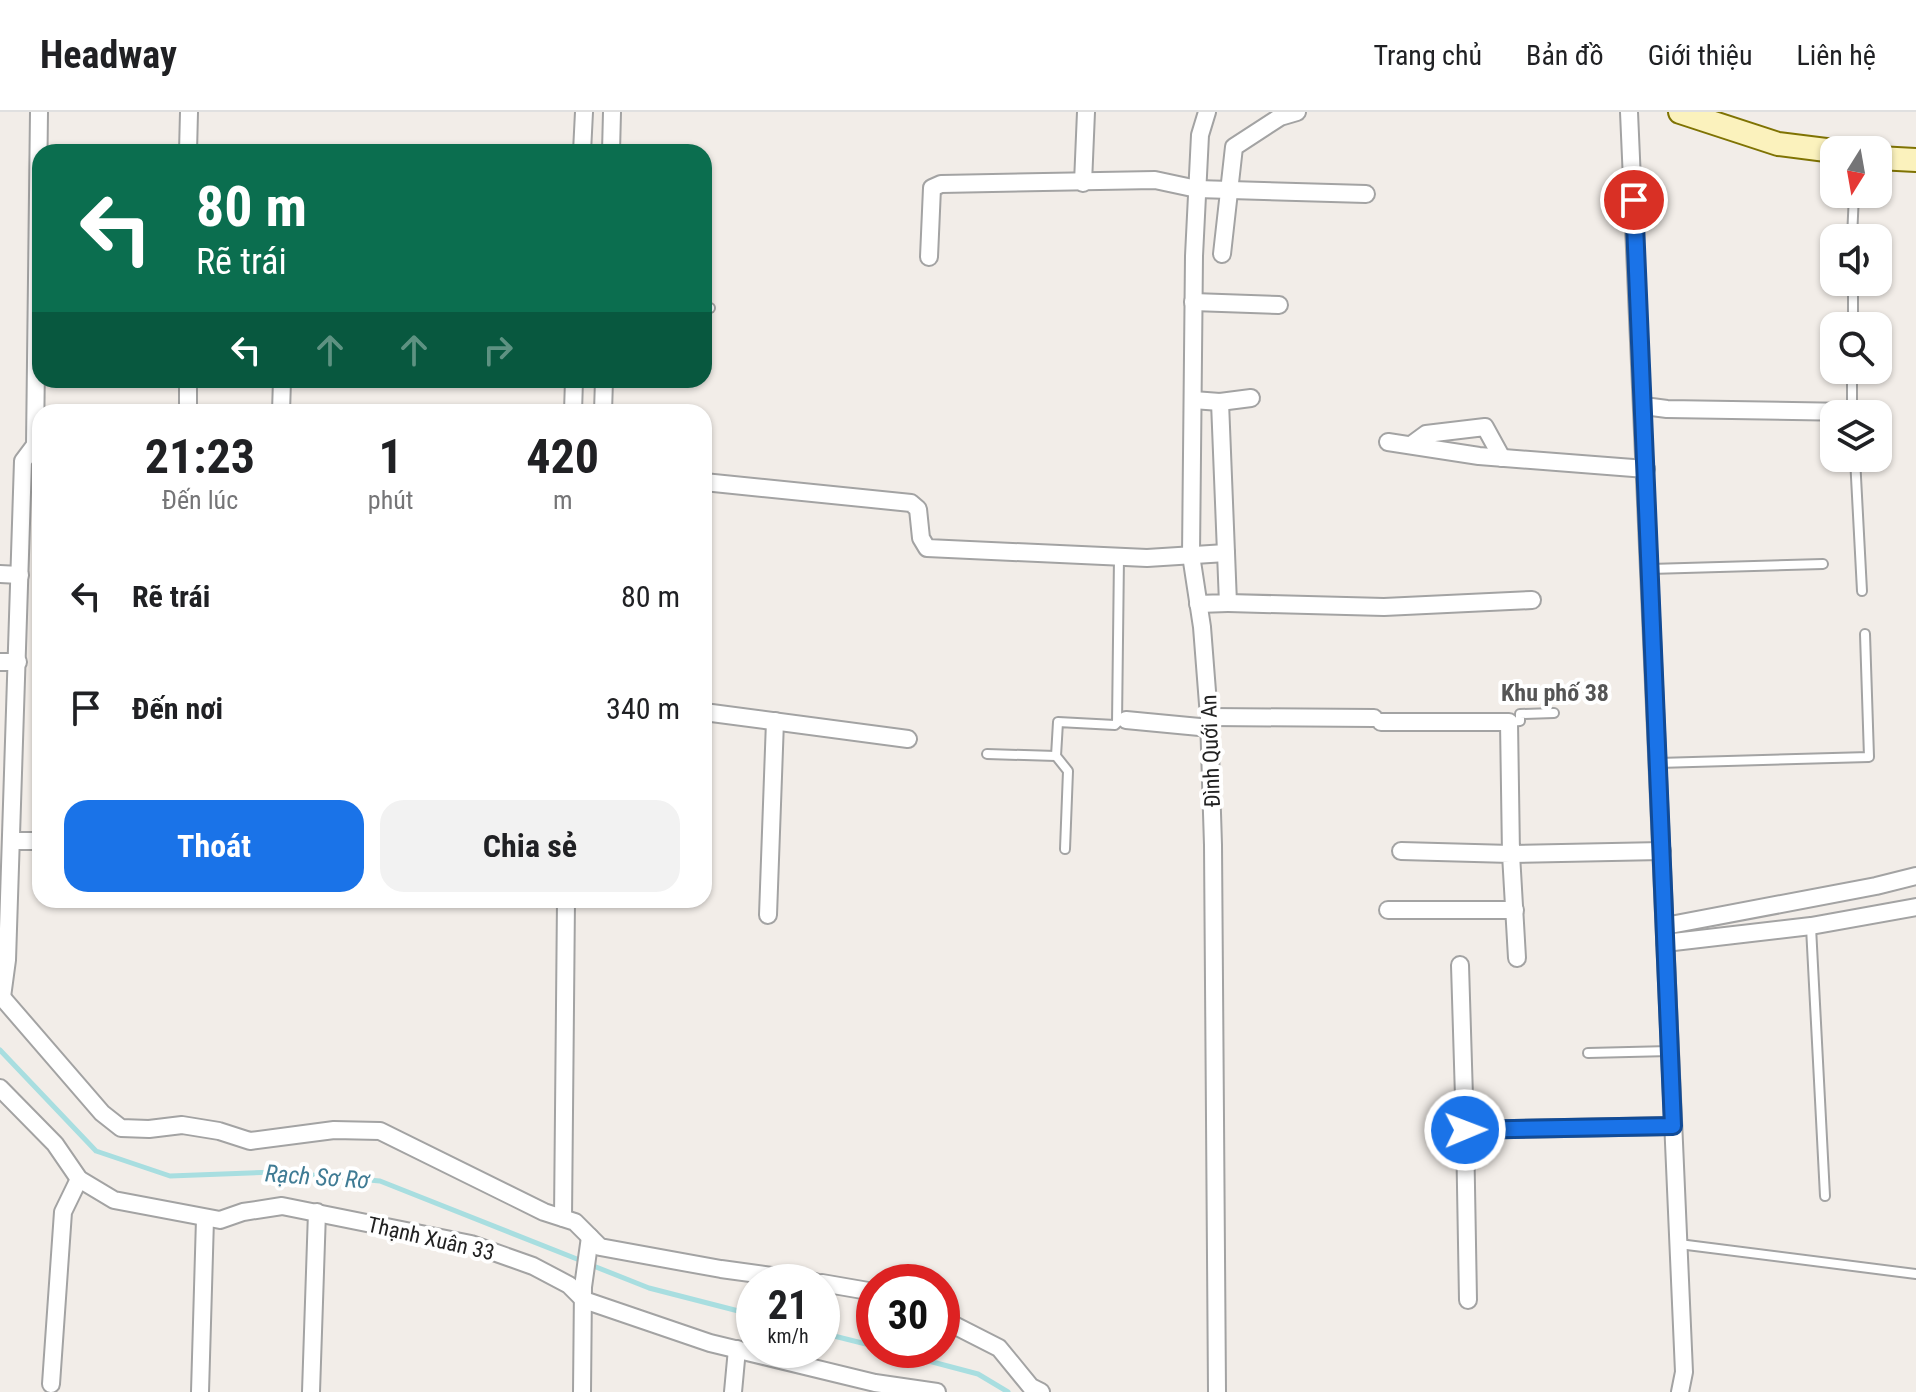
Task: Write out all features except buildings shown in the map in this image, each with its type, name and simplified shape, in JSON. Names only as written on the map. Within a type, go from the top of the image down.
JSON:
[{"type":"street","points":[[39,112],[39,144]]},
{"type":"street","points":[[188,144],[189,112]]},
{"type":"street","points":[[582,144],[584,112]]},
{"type":"street","points":[[611,144],[612,112]]},
{"type":"street","points":[[1083,183],[1086,112]]},
{"type":"street","name":"Đình Quới An","points":[[1207,112],[1200,135],[1197,189],[1191,555],[1210,723],[1217,1392]]},
{"type":"street","points":[[1222,254],[1234,147],[1280,117],[1297,112]]},
{"type":"street","points":[[1629,112],[1684,1372],[1680,1392]]},
{"type":"street","points":[[1680,112],[1778,144],[1820,149]]},
{"type":"street","points":[[1892,159],[1916,160]]},
{"type":"street","points":[[929,257],[932,188],[936,185],[1155,180],[1197,189],[1366,194]]},
{"type":"street","points":[[1193,302],[1279,305]]},
{"type":"street","points":[[1193,400],[1220,402],[1251,398]]},
{"type":"street","points":[[1220,402],[1228,603]]},
{"type":"street","points":[[1644,406],[1820,412]]},
{"type":"street","points":[[1411,445],[1426,434],[1485,427],[1502,458]]},
{"type":"street","points":[[1388,442],[1502,458],[1646,469]]},
{"type":"street","points":[[32,454],[23,461],[18,662],[7,759],[12,841],[7,960],[1,996],[102,1113],[121,1128],[182,1125],[219,1131],[250,1141],[334,1130],[380,1131],[506,1194],[575,1222],[588,1242],[600,1247],[736,1271]]},
{"type":"street","points":[[712,483],[911,503],[918,509],[921,538],[927,548],[1119,557],[1226,553]]},
{"type":"street","points":[[0,574],[20,575]]},
{"type":"street","points":[[1198,604],[1384,607],[1532,600]]},
{"type":"street","points":[[0,662],[18,662]]},
{"type":"street","points":[[712,713],[908,739]]},
{"type":"street","points":[[1126,720],[1210,723],[1378,720],[1509,722],[1511,854],[1517,958]]},
{"type":"street","points":[[768,915],[775,721]]},
{"type":"street","points":[[12,841],[32,841]]},
{"type":"street","points":[[1401,851],[1511,854],[1662,851]]},
{"type":"street","points":[[1665,935],[1916,876]]},
{"type":"street","points":[[1665,935],[1811,926],[1916,907]]},
{"type":"street","points":[[563,1218],[566,908]]},
{"type":"street","points":[[1388,910],[1515,910]]},
{"type":"street","points":[[1460,965],[1468,1300]]},
{"type":"street","name":"Thạnh Xuân 33","points":[[0,1088],[55,1144],[79,1179],[114,1200],[220,1220],[243,1212],[282,1206],[471,1244],[533,1266],[584,1294],[710,1343],[736,1349]]},
{"type":"street","points":[[1465,1130],[1673,1126]]},
{"type":"street","points":[[51,1384],[63,1212],[79,1179]]},
{"type":"street","points":[[311,1392],[317,1212]]},
{"type":"street","points":[[200,1392],[205,1219]]},
{"type":"street","points":[[582,1392],[588,1242]]},
{"type":"street","points":[[960,1328],[999,1348],[1031,1387],[1041,1392]]},
{"type":"street","points":[[733,1392],[736,1360]]},
{"type":"street","name":"Thạnh Xuân 33","points":[[798,1368],[853,1385],[937,1392]]},
{"type":"lane","points":[[1856,472],[1862,591]]},
{"type":"lane","points":[[1065,849],[1068,771],[1056,756],[1058,722],[1117,723],[1119,557]]},
{"type":"lane","points":[[1650,569],[1823,564]]},
{"type":"lane","points":[[1658,763],[1869,757],[1865,634]]},
{"type":"lane","points":[[1509,722],[1520,721],[1520,714],[1554,713]]},
{"type":"lane","points":[[987,754],[1056,756]]},
{"type":"lane","points":[[1811,926],[1825,1196]]},
{"type":"lane","points":[[1588,1053],[1670,1051]]},
{"type":"lane","points":[[1678,1244],[1916,1274]]},
{"type":"waterway","name":"Rạch Sơ Rơ","points":[[0,1050],[96,1151],[170,1176],[277,1172],[380,1181],[582,1261]]},
{"type":"waterway","name":"Rạch Sơ Rơ","points":[[591,1265],[649,1288],[736,1310]]},
{"type":"waterway","name":"Rạch Sơ Rơ","points":[[840,1338],[856,1342]]},
{"type":"waterway","name":"Rạch Sơ Rơ","points":[[955,1368],[978,1374],[1008,1392]]},
{"type":"district","name":"Khu phố 38","points":[[1555,693]]},
{"type":"route","points":[[1465,1130],[1673,1126],[1634,200]]}]
